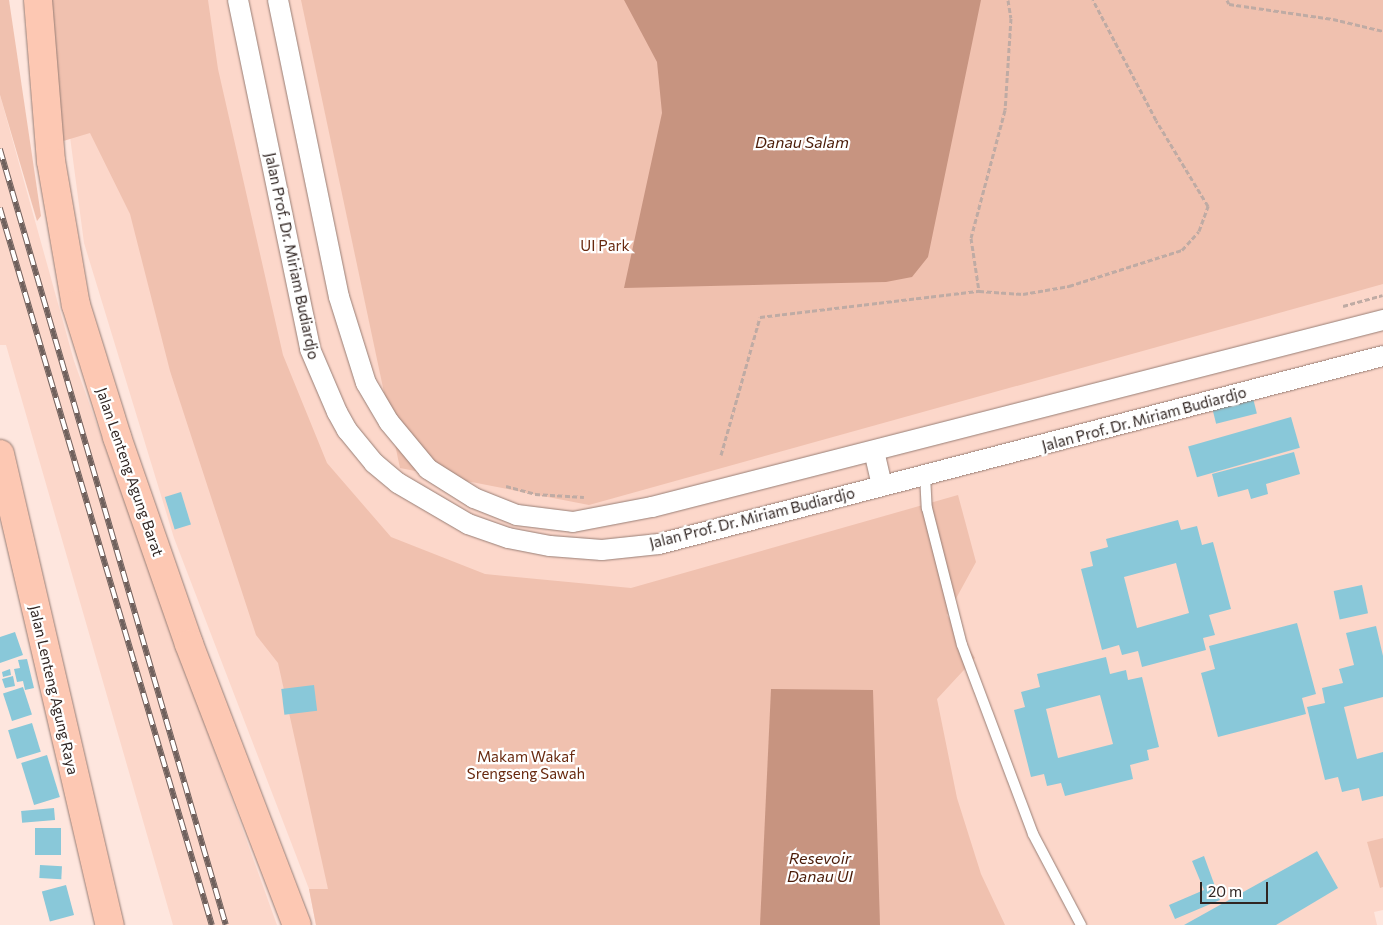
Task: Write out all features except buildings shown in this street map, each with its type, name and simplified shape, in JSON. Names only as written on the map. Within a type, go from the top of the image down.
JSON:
[{"type":"main road","name":"Jalan Lenteng Agung Barat","points":[[38,0],[51,162],[76,305],[117,438],[189,644],[297,925]]},
{"type":"main road","name":"Jalan Lenteng Agung Raya","points":[[0,454],[4,488],[110,925]]},
{"type":"street","name":"Jalan Prof. Dr. Miriam Budiardjo","points":[[238,0],[310,349],[323,383],[347,430],[374,462],[398,483],[468,524],[508,538],[550,546],[602,550],[659,544],[1383,356]]},
{"type":"street","points":[[278,0],[350,340],[377,405],[428,469],[474,498],[517,515],[573,522],[652,507],[1383,320]]},
{"type":"street","points":[[874,451],[882,486]]},
{"type":"lane","points":[[925,475],[927,508],[966,654],[1033,834],[1081,925]]},
{"type":"path","points":[[979,291],[971,238],[1005,110],[1011,18],[1008,0]]},
{"type":"path","points":[[721,455],[760,317],[979,291],[1023,294],[1069,286],[1182,250],[1199,231],[1208,206],[1156,120],[1093,0]]},
{"type":"path","points":[[1227,0],[1229,4],[1333,20],[1383,31]]},
{"type":"path","points":[[1341,306],[1383,295]]},
{"type":"path","points":[[500,484],[535,494],[594,497]]},
{"type":"shaded area","points":[[52,0],[1383,0],[1383,910],[1374,912],[1377,925],[316,925],[309,889],[174,538],[84,243]]},
{"type":"shaded area","points":[[0,95],[74,361],[277,925],[173,925],[6,345],[0,345]]},
{"type":"green space","points":[[0,0],[9,0],[41,216],[37,221],[0,95]]},
{"type":"green space","name":"Makam Wakaf Srengseng Sawah","points":[[48,0],[208,0],[218,69],[283,355],[327,463],[391,537],[485,574],[631,588],[958,495],[976,562],[947,615],[975,658],[937,699],[957,798],[981,874],[1005,925],[316,925],[309,889],[328,889],[278,663],[256,635],[170,371],[130,214],[90,133],[60,142]]},
{"type":"green space","name":"UI Park","points":[[301,0],[1383,0],[1383,284],[589,505],[400,468]]},
{"type":"green space","points":[[1383,838],[1383,887],[1380,888],[1367,842]]},
{"type":"water","name":"Danau Salam","points":[[624,0],[981,0],[928,257],[912,277],[886,282],[624,288],[662,113],[657,62]]},
{"type":"water","name":"Resevoir Danau UI","points":[[771,689],[873,690],[880,925],[760,925]]},
{"type":"railway","points":[[0,149],[226,925]]},
{"type":"railway","points":[[0,208],[212,925]]}]
